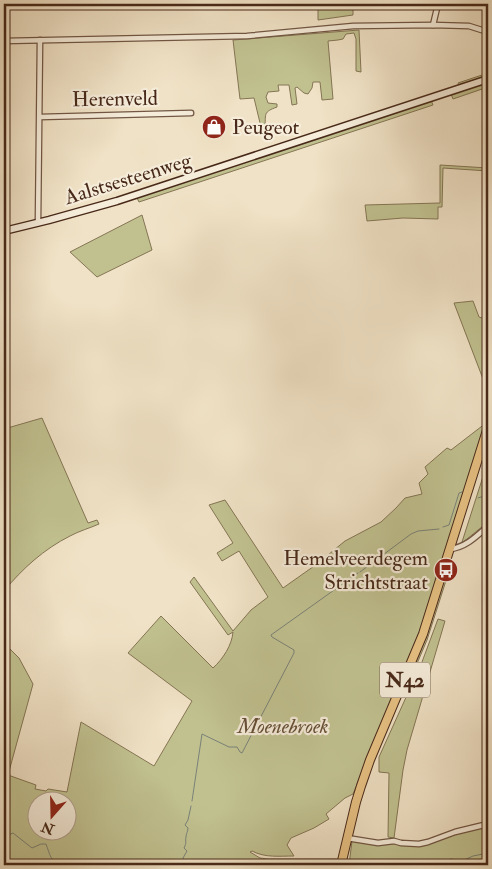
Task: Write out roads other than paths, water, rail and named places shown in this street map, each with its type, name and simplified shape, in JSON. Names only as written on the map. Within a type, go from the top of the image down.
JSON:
[{"type":"main road","name":"Aalstsesteenweg","points":[[4,231],[126,198],[488,79]]},
{"type":"main road","name":"N42","points":[[341,865],[361,786],[423,634],[488,427]]},
{"type":"street","points":[[433,25],[438,4]]},
{"type":"street","points":[[4,41],[229,37],[353,26],[469,26],[488,32]]},
{"type":"street","points":[[38,223],[40,40]]},
{"type":"street","name":"Herenveld","points":[[40,117],[191,113]]},
{"type":"street","points":[[449,549],[464,544],[488,526]]},
{"type":"street","points":[[347,841],[394,841],[419,844],[488,824]]},
{"type":"waterway","points":[[478,498],[484,496],[488,491]]},
{"type":"waterway","points":[[443,527],[449,525],[459,493],[462,492]]},
{"type":"waterway","points":[[360,572],[411,534],[418,531],[439,529]]},
{"type":"waterway","points":[[192,801],[202,734],[229,747],[237,747],[242,753],[294,653],[294,650],[271,635],[358,573]]},
{"type":"waterway","points":[[183,865],[183,858],[187,851],[184,848],[188,828],[185,825],[191,806]]},
{"type":"waterway","points":[[4,837],[13,833],[32,848],[46,844],[51,857],[58,863],[75,864],[86,862],[91,865]]},
{"type":"waterway","points":[[428,865],[451,859],[462,861],[473,856],[488,853]]},
{"type":"place","name":"Peugeot","points":[[214,127]]},
{"type":"place","name":"Hemelveerdegem Strichtstraat","points":[[446,570]]},
{"type":"park label","name":"Moenebroek","points":[[283,726]]}]
